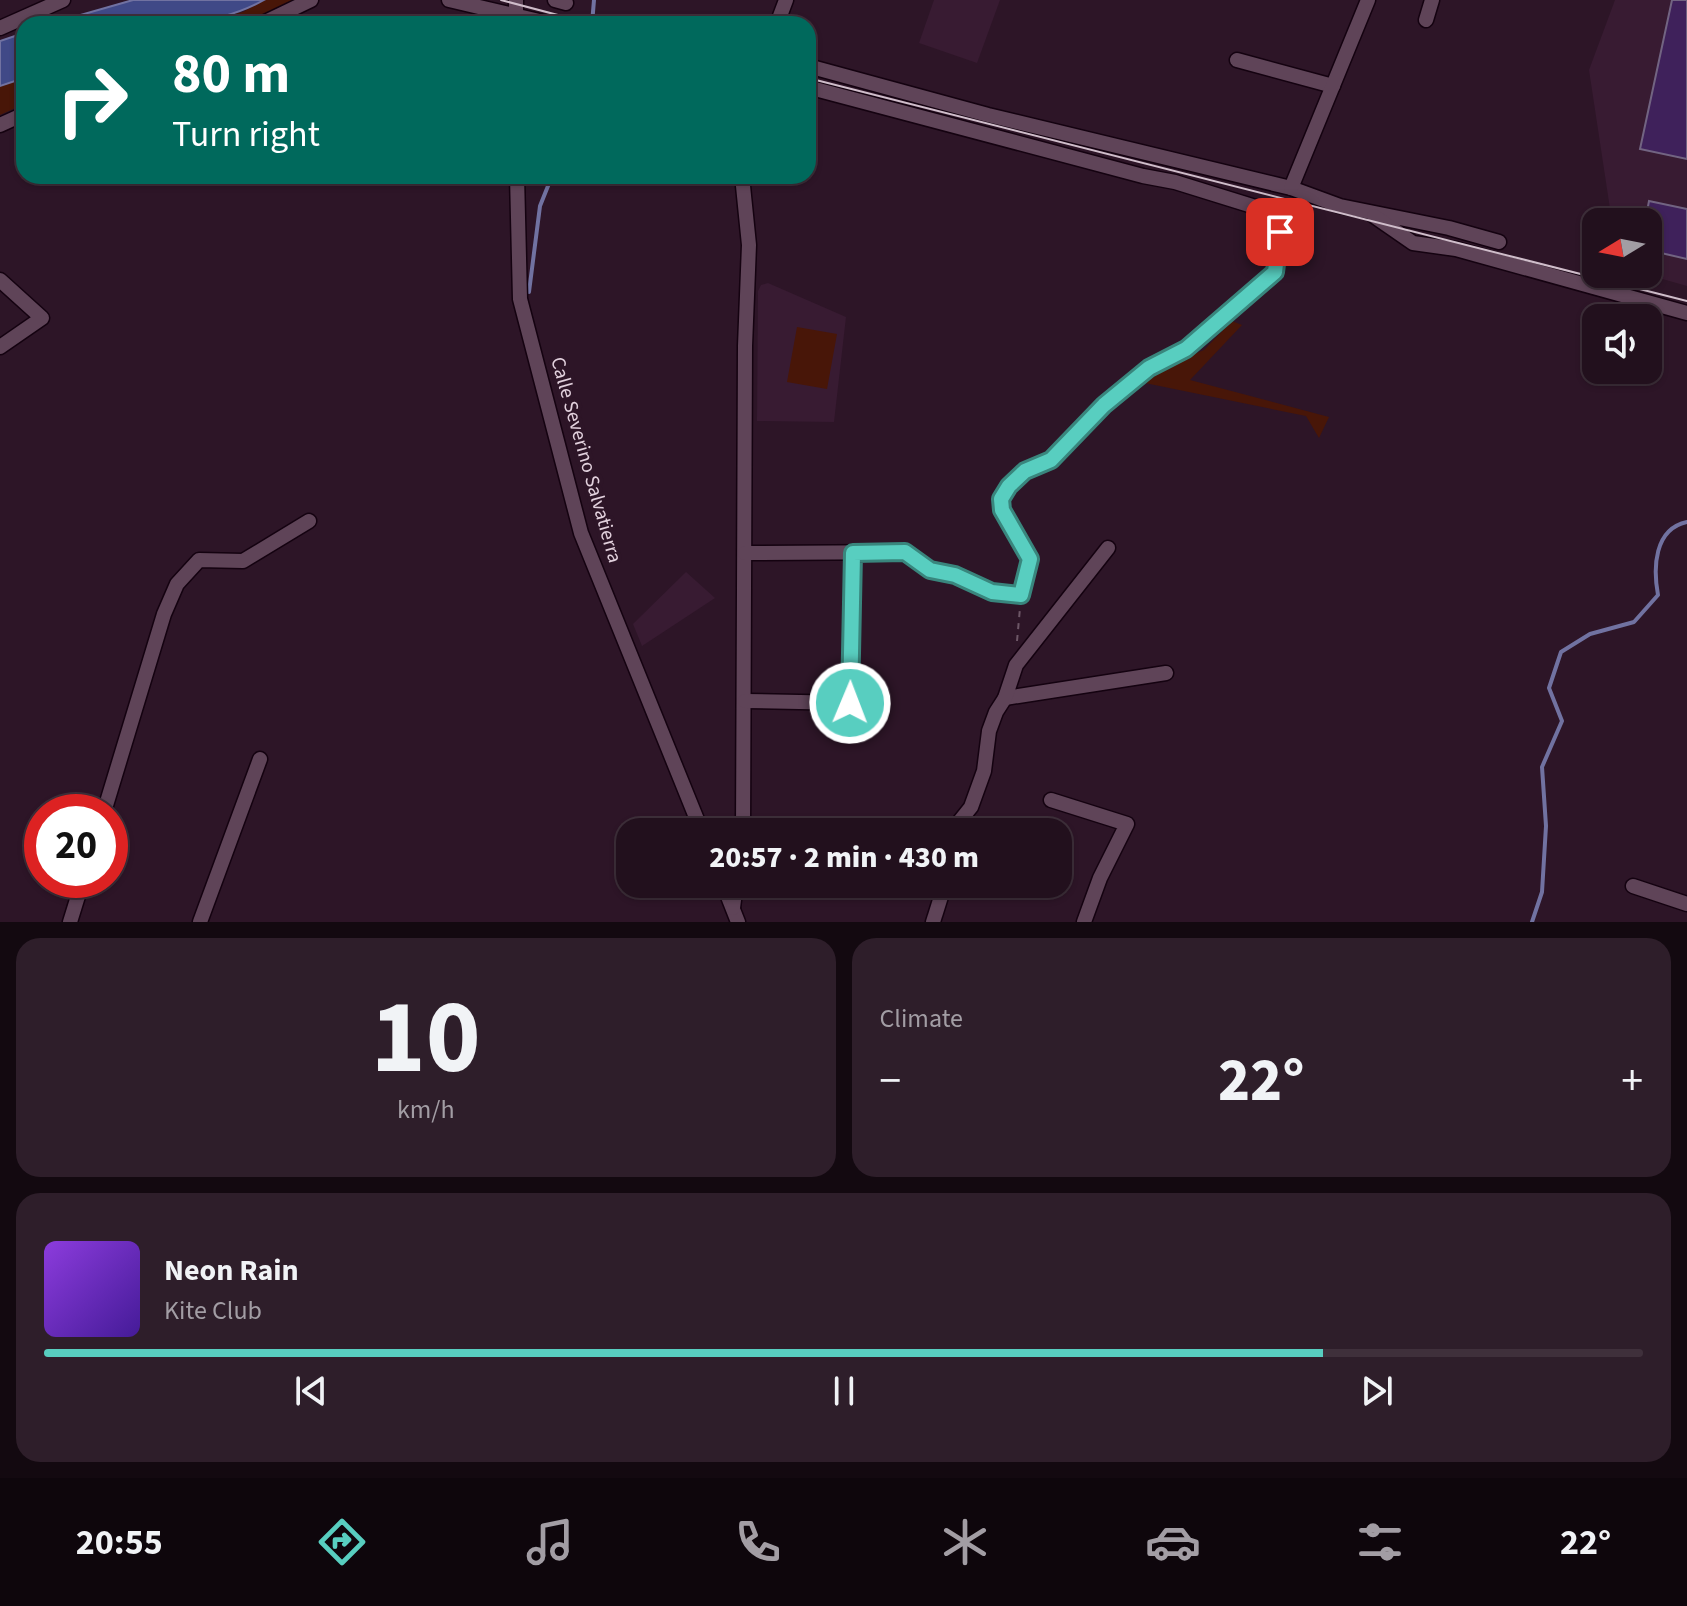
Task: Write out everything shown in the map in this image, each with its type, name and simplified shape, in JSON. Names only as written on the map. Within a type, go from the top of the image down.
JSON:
[{"type":"street","points":[[27,16],[63,0]]},
{"type":"street","points":[[278,16],[311,0]]},
{"type":"street","points":[[449,0],[516,13]]},
{"type":"street","points":[[1291,188],[1368,0]]},
{"type":"street","points":[[1426,20],[1432,0]]},
{"type":"street","points":[[1237,60],[1333,86]]},
{"type":"street","points":[[816,68],[988,115],[1291,188],[1340,206],[1449,228],[1499,242]]},
{"type":"street","points":[[745,553],[905,552],[930,570],[955,575],[992,592],[1021,595],[1030,559],[1002,510],[1001,499],[1009,486],[1025,471],[1051,460],[1104,405],[1149,368],[1186,349],[1275,272],[1280,232],[1275,213],[1175,182],[1128,173],[816,89]]},
{"type":"street","points":[[1240,203],[1249,178]]},
{"type":"street","name":"Calle Severino Salvatierra","points":[[517,184],[520,299],[581,533],[696,818]]},
{"type":"street","points":[[743,184],[749,245],[745,346],[743,818]]},
{"type":"street","points":[[1367,211],[1413,243],[1456,249],[1687,313]]},
{"type":"street","points":[[0,280],[42,318],[0,347]]},
{"type":"street","points":[[109,794],[164,614],[177,584],[199,560],[243,561],[309,521]]},
{"type":"street","points":[[962,818],[971,807],[984,771],[989,731],[1016,665],[1108,548]]},
{"type":"street","points":[[745,701],[850,703],[853,553]]},
{"type":"street","points":[[1005,698],[1166,673]]},
{"type":"street","points":[[200,922],[260,759]]},
{"type":"street","points":[[1051,800],[1127,824],[1100,878],[1084,922]]},
{"type":"street","points":[[1633,886],[1687,904]]},
{"type":"street","points":[[70,922],[77,898]]},
{"type":"street","points":[[939,920],[943,898]]},
{"type":"path","points":[[1016,665],[1021,595]]},
{"type":"shaded area","points":[[264,0],[299,0],[264,16],[227,16],[243,12]]},
{"type":"shaded area","points":[[934,0],[1000,0],[977,63],[919,43]]},
{"type":"shaded area","points":[[1615,0],[1687,0],[1687,286],[1662,279],[1662,208],[1610,208],[1589,70]]},
{"type":"shaded area","points":[[16,81],[16,108],[0,115],[0,86]]},
{"type":"shaded area","points":[[768,283],[846,317],[834,422],[757,421],[758,291],[761,285]]},
{"type":"shaded area","points":[[1232,321],[1242,325],[1190,380],[1329,417],[1319,438],[1306,416],[1140,382],[1161,368],[1204,350]]},
{"type":"shaded area","points":[[797,327],[837,334],[827,389],[787,382]]},
{"type":"shaded area","points":[[686,572],[715,598],[642,646],[633,624]]},
{"type":"water","points":[[133,0],[264,0],[223,16],[77,16]]},
{"type":"water","points":[[16,36],[16,81],[0,86],[0,41]]},
{"type":"building","points":[[1672,0],[1687,0],[1687,159],[1640,149]]},
{"type":"building","points":[[1649,201],[1687,209],[1687,259],[1662,253],[1662,208],[1648,208]]},
{"type":"waterway","points":[[593,16],[594,0]]},
{"type":"waterway","points":[[529,292],[540,206],[549,184]]},
{"type":"waterway","points":[[1532,922],[1542,892],[1546,826],[1542,767],[1562,721],[1549,688],[1561,652],[1590,634],[1634,622],[1658,595],[1656,562],[1662,541],[1676,526],[1687,522]]},
{"type":"tram line","points":[[501,0],[562,16]]},
{"type":"tram line","points":[[816,80],[1687,301]]},
{"type":"route","points":[[850,703],[853,553],[905,552],[930,570],[955,575],[992,592],[1021,595],[1030,559],[1002,510],[1001,499],[1009,486],[1025,471],[1051,460],[1104,405],[1149,368],[1186,349],[1275,272],[1280,232]]}]
